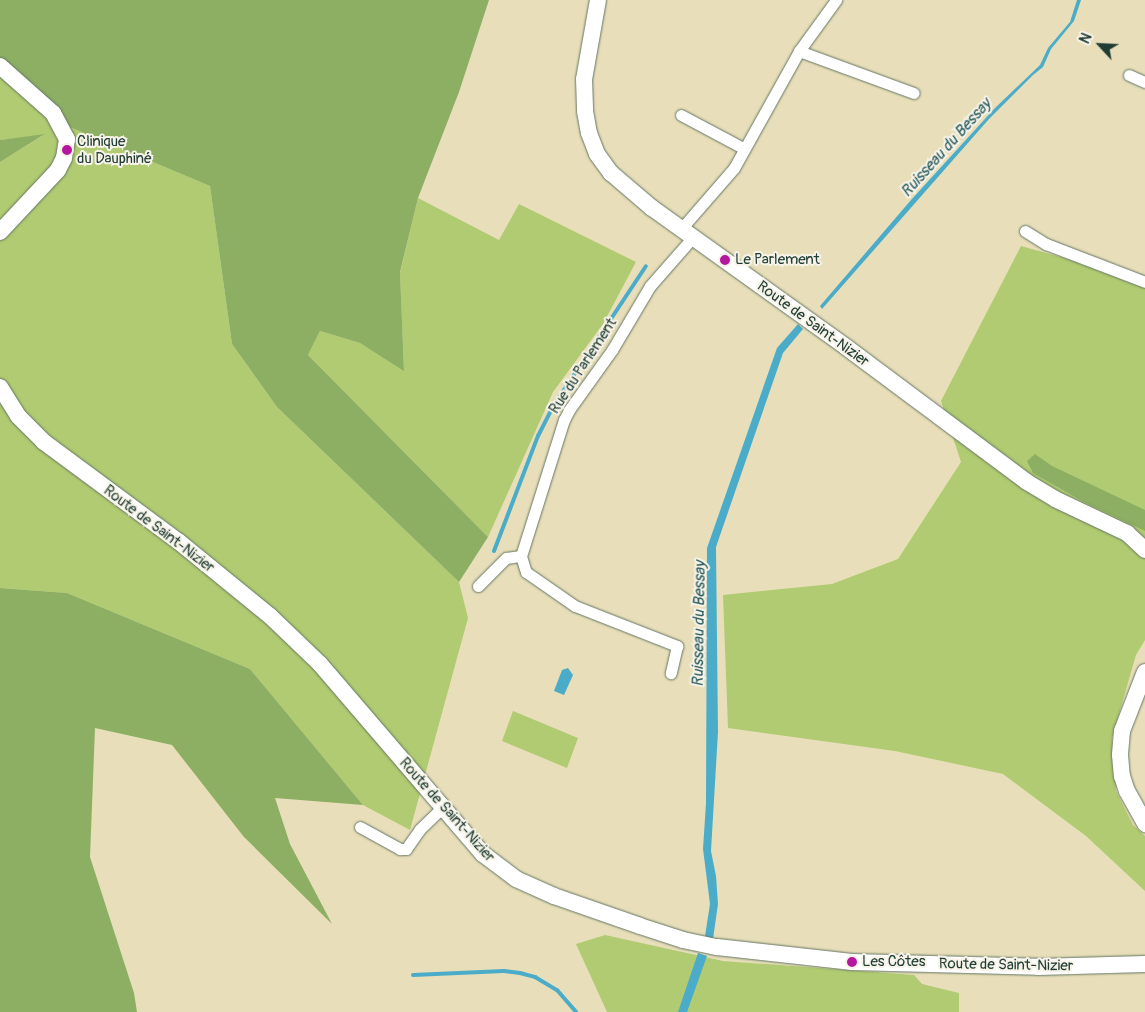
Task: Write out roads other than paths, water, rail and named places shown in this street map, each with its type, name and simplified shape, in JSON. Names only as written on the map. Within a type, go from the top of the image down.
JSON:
[{"type":"main road","name":"Route de Saint-Nizier","points":[[598,0],[584,80],[585,111],[589,134],[597,154],[611,173],[634,195],[846,347],[1027,482],[1055,499],[1127,534],[1145,550]]},
{"type":"main road","points":[[0,66],[53,113],[67,139],[67,150],[58,170],[0,232]]},
{"type":"main road","name":"Route de Saint-Nizier","points":[[0,387],[18,416],[44,442],[178,541],[270,616],[320,664],[483,854],[516,879],[571,902],[692,942],[717,948],[804,959],[852,962],[1038,968],[1145,964]]},
{"type":"main road","points":[[1145,672],[1122,731],[1120,755],[1122,776],[1127,792],[1145,824]]},
{"type":"street","name":"Rue du Parlement","points":[[521,556],[566,415],[612,350],[650,286],[734,168],[799,51],[836,0]]},
{"type":"street","points":[[799,51],[914,94]]},
{"type":"street","points":[[1129,75],[1145,82]]},
{"type":"street","points":[[681,115],[744,148]]},
{"type":"street","points":[[1025,231],[1046,244],[1145,282]]},
{"type":"street","points":[[478,586],[506,558],[521,556],[526,572],[575,606],[677,646],[670,673]]},
{"type":"street","points":[[360,827],[400,849],[406,849],[420,829],[443,807]]},
{"type":"water","points":[[1077,0],[1081,0],[1074,21],[1051,49],[1043,67],[989,119],[822,309],[820,306],[911,200],[994,109],[1040,65],[1048,48],[1070,22]]},
{"type":"water","points":[[798,324],[803,329],[783,353],[716,547],[718,732],[711,851],[716,876],[718,904],[713,939],[705,936],[710,904],[703,849],[706,803],[707,548],[777,348]]},
{"type":"water","points":[[568,668],[573,675],[564,695],[554,691],[562,670]]},
{"type":"water","points":[[698,953],[707,956],[687,1012],[678,1012]]},
{"type":"waterway","points":[[494,551],[538,436],[552,408],[646,266]]},
{"type":"waterway","points":[[413,975],[504,971],[520,973],[535,977],[557,990],[576,1012]]},
{"type":"place","name":"Clinique du Dauphiné","points":[[67,150]]},
{"type":"place","name":"Le Parlement","points":[[725,260]]},
{"type":"place","name":"Les Côtes","points":[[852,962]]},
{"type":"water label","name":"Ruisseau du Bessay","points":[[946,148]]},
{"type":"water label","name":"Ruisseau du Bessay","points":[[699,624]]}]
